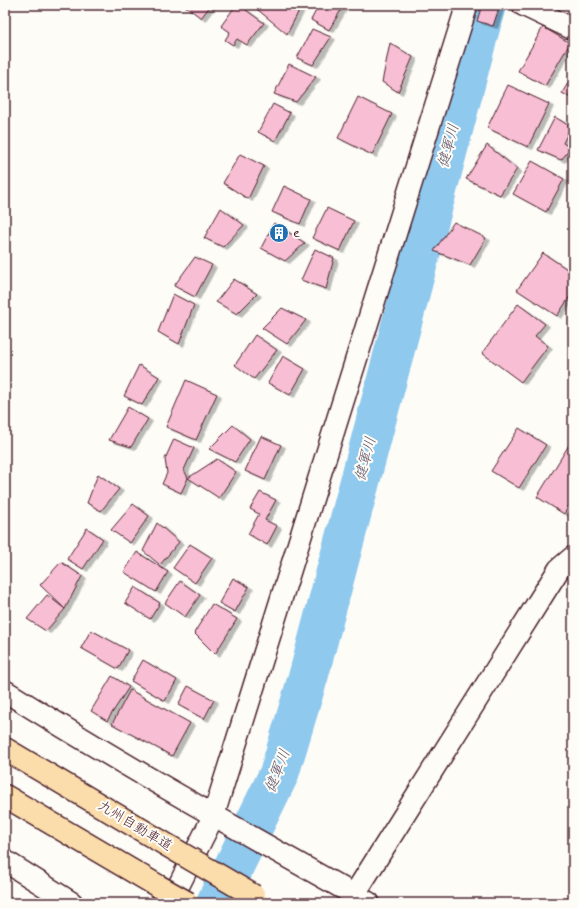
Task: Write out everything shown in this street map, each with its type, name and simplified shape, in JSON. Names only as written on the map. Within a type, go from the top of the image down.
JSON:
[{"type":"highway","name":"九州自動車道","points":[[5,749],[260,900]]},
{"type":"highway","points":[[5,796],[164,894],[188,903]]},
{"type":"street","points":[[164,894],[213,816],[467,5]]},
{"type":"street","points":[[522,5],[573,28]]},
{"type":"street","points":[[5,691],[78,737],[213,816],[361,899],[559,569],[573,557]]},
{"type":"street","points":[[5,861],[72,903]]},
{"type":"building","points":[[184,5],[211,5],[201,18]]},
{"type":"building","points":[[236,5],[239,5],[264,23],[247,45],[237,39],[233,45],[225,40],[230,32],[221,26]]},
{"type":"building","points":[[252,5],[302,5],[287,34]]},
{"type":"building","points":[[319,5],[344,5],[329,30],[311,20]]},
{"type":"building","points":[[482,5],[500,5],[493,26],[477,21]]},
{"type":"building","points":[[543,27],[570,43],[545,86],[518,71]]},
{"type":"building","points":[[312,29],[331,37],[313,65],[297,58]]},
{"type":"building","points":[[390,43],[413,57],[398,92],[382,82]]},
{"type":"building","points":[[289,64],[316,77],[296,102],[274,94]]},
{"type":"building","points":[[573,75],[573,99],[562,93]]},
{"type":"building","points":[[508,85],[549,104],[528,147],[487,128]]},
{"type":"building","points":[[358,97],[392,114],[372,155],[338,138]]},
{"type":"building","points":[[273,104],[290,113],[275,141],[258,132]]},
{"type":"building","points":[[555,117],[571,127],[563,143],[571,148],[561,160],[538,150]]},
{"type":"building","points":[[487,145],[517,169],[500,195],[466,179]]},
{"type":"building","points":[[240,154],[264,166],[248,199],[223,183]]},
{"type":"building","points":[[532,161],[564,179],[546,212],[513,194]]},
{"type":"building","points":[[284,186],[311,199],[300,224],[272,212]]},
{"type":"building","points":[[221,208],[244,225],[223,247],[204,238]]},
{"type":"building","points":[[327,208],[354,221],[340,251],[312,238]]},
{"type":"building","points":[[454,222],[486,238],[470,265],[434,251]]},
{"type":"building","name":"e","points":[[274,223],[305,243],[285,261],[261,248]]},
{"type":"building","points":[[315,249],[334,258],[326,289],[301,280]]},
{"type":"building","points":[[543,253],[573,273],[573,292],[557,316],[517,290]]},
{"type":"building","points":[[195,257],[212,265],[195,297],[174,286]]},
{"type":"building","points":[[234,279],[257,294],[237,314],[216,302]]},
{"type":"building","points":[[173,294],[194,305],[179,344],[158,332]]},
{"type":"building","points":[[518,304],[545,324],[535,336],[548,346],[521,382],[482,353]]},
{"type":"building","points":[[282,308],[306,320],[287,344],[262,328]]},
{"type":"building","points":[[255,335],[277,350],[254,379],[235,365]]},
{"type":"building","points":[[283,356],[305,369],[290,395],[268,383]]},
{"type":"building","points":[[139,365],[159,377],[142,405],[124,396]]},
{"type":"building","points":[[186,380],[217,394],[196,440],[166,427]]},
{"type":"building","points":[[128,407],[148,419],[131,447],[109,440]]},
{"type":"building","points":[[233,425],[250,439],[235,462],[209,449]]},
{"type":"building","points":[[519,428],[546,445],[519,488],[491,471]]},
{"type":"building","points":[[261,436],[281,445],[265,480],[245,471]]},
{"type":"building","points":[[174,439],[194,448],[184,470],[188,478],[181,493],[162,484],[167,473],[165,459]]},
{"type":"building","points":[[569,445],[573,448],[573,499],[564,514],[537,497]]},
{"type":"building","points":[[217,459],[236,472],[219,498],[188,478]]},
{"type":"building","points":[[98,474],[119,489],[101,511],[87,503]]},
{"type":"building","points":[[260,492],[276,500],[265,520],[277,526],[267,545],[248,534],[259,514],[250,509]]},
{"type":"building","points":[[133,504],[149,516],[130,543],[111,530]]},
{"type":"building","points":[[157,523],[179,542],[160,565],[143,551]]},
{"type":"building","points":[[87,528],[103,539],[83,569],[67,559]]},
{"type":"building","points":[[190,544],[212,558],[195,583],[173,568]]},
{"type":"building","points":[[137,552],[168,572],[156,592],[124,572]]},
{"type":"building","points":[[61,562],[82,576],[65,609],[40,585]]},
{"type":"building","points":[[233,578],[249,587],[235,612],[219,603]]},
{"type":"building","points":[[180,581],[200,595],[185,617],[165,603]]},
{"type":"building","points":[[135,587],[160,603],[150,619],[125,603]]},
{"type":"building","points":[[47,595],[65,609],[46,631],[27,619]]},
{"type":"building","points":[[212,604],[237,619],[215,654],[194,633]]},
{"type":"building","points":[[91,630],[128,650],[118,669],[81,648]]},
{"type":"building","points":[[143,660],[177,680],[165,701],[131,681]]},
{"type":"building","points":[[112,676],[129,687],[107,721],[91,711]]},
{"type":"building","points":[[188,686],[214,700],[204,719],[178,705]]},
{"type":"building","points":[[130,690],[190,723],[172,756],[112,724]]},
{"type":"waterway","name":"健軍川","points":[[216,903],[279,774],[309,674],[486,5]]},
{"type":"place","name":"e","points":[[279,233]]}]
